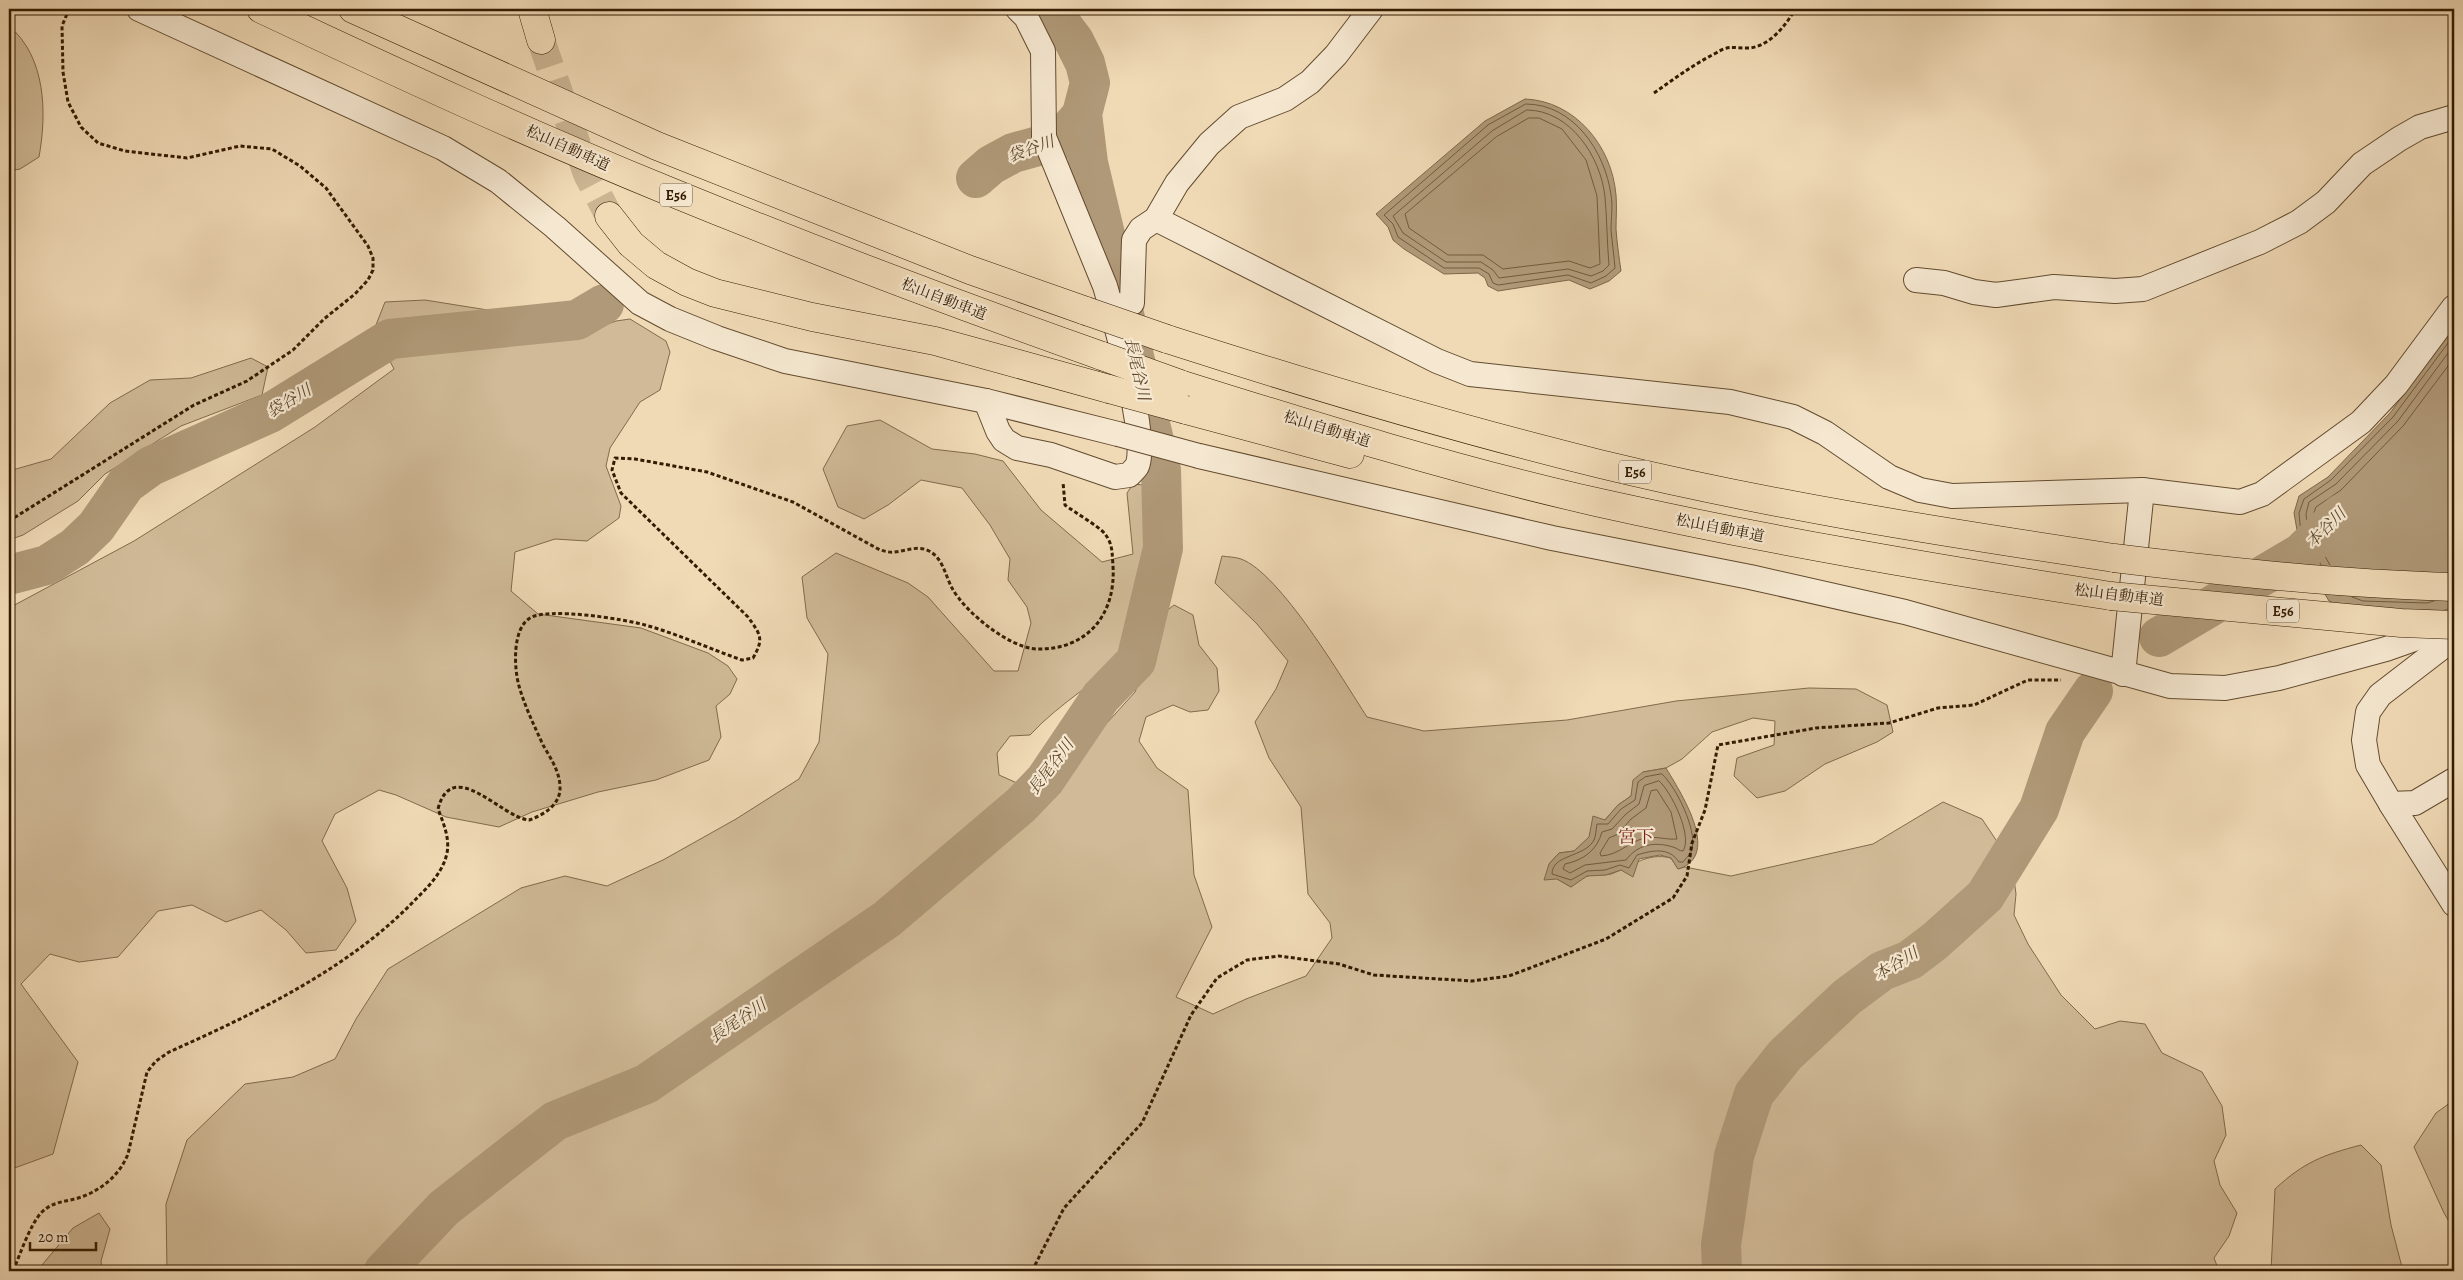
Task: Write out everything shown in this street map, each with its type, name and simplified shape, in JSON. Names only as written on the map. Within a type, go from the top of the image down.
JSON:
[{"type":"highway","name":"松山自動車道","points":[[261,9],[403,75],[665,190],[961,306],[1180,384],[1443,464],[1594,501],[1731,531],[1933,568],[2111,596],[2401,623],[2454,625]]},
{"type":"highway","name":"E56","points":[[353,9],[657,146],[970,270],[1110,307],[1168,339],[1338,394],[1601,464],[1733,494],[1929,530],[2114,558],[2244,574],[2454,588]]},
{"type":"highway","points":[[367,9],[420,40]]},
{"type":"highway","points":[[532,9],[541,40]]},
{"type":"highway","points":[[609,216],[631,244],[656,265],[687,282],[715,293],[812,317],[935,341],[1310,445],[1426,472],[1731,531]]},
{"type":"street","points":[[139,9],[443,148],[498,181],[555,227],[640,302],[670,319],[717,338],[785,360],[986,401],[1199,456],[1552,538],[1750,577],[1905,612],[2170,686],[2226,688],[2279,678],[2386,649],[2454,625]]},
{"type":"street","points":[[986,401],[998,431],[1004,440],[1017,448],[1051,454],[1068,462],[1114,477],[1130,475],[1137,465],[1139,425],[1105,286],[1044,137],[1043,51],[1026,17],[1018,9]]},
{"type":"street","points":[[1110,307],[1134,240],[1141,228],[1156,219],[1177,183],[1209,144],[1239,117],[1285,98],[1310,82],[1336,54],[1371,9]]},
{"type":"street","points":[[1916,280],[1944,283],[1974,292],[1996,295],[2054,287],[2115,291],[2143,289],[2252,246],[2299,222],[2326,202],[2362,164],[2420,127],[2454,99]]},
{"type":"street","points":[[2420,127],[2454,117]]},
{"type":"street","points":[[1156,219],[1428,356],[1470,374],[1730,402],[1792,417],[1825,432],[1889,477],[1920,490],[1952,496],[2142,490],[2240,502],[2262,494],[2361,422],[2396,385],[2454,307]]},
{"type":"street","points":[[2122,674],[2142,490]]},
{"type":"street","points":[[2454,638],[2380,695],[2368,712],[2364,740],[2368,765],[2454,904]]},
{"type":"street","points":[[2391,804],[2415,803],[2454,780]]},
{"type":"path","points":[[9,522],[194,405],[247,381],[293,350],[355,294],[368,280],[373,270],[373,258],[368,246],[326,188],[300,166],[272,149],[240,146],[186,158],[124,151],[98,143],[81,127],[68,102],[63,72],[62,26],[69,9]]},
{"type":"path","points":[[1654,93],[1716,52],[1730,46],[1746,49],[1759,46],[1779,32],[1795,9]]},
{"type":"path","points":[[13,1271],[41,1212],[52,1205],[84,1196],[114,1177],[122,1167],[128,1154],[147,1072],[156,1062],[169,1052],[323,974],[381,932],[435,880],[447,852],[444,824],[438,809],[445,793],[464,786],[514,815],[530,820],[550,810],[557,801],[561,785],[557,772],[525,706],[518,682],[516,643],[520,628],[524,622],[530,618],[545,614],[581,615],[645,625],[742,660],[752,658],[761,645],[759,632],[748,618],[621,493],[612,470],[615,458],[635,458],[706,472],[793,502],[880,550],[894,553],[911,548],[927,550],[939,558],[953,590],[975,616],[1013,643],[1035,649],[1060,646],[1081,638],[1099,622],[1110,606],[1114,579],[1112,546],[1104,532],[1065,505],[1062,486],[1068,462]]},
{"type":"path","points":[[1032,1271],[1064,1208],[1142,1123],[1191,1015],[1217,978],[1246,960],[1279,956],[1339,964],[1374,975],[1472,981],[1509,976],[1606,938],[1673,898],[1687,876],[1692,842],[1704,810],[1718,745],[1816,728],[1889,723],[1938,708],[1974,705],[2028,680],[2063,680]]},
{"type":"shaded area","points":[[9,26],[21,39],[37,69],[43,104],[43,122],[39,157],[20,169],[9,171]]},
{"type":"shaded area","points":[[425,300],[525,316],[574,336],[616,321],[630,319],[666,341],[670,352],[660,390],[640,402],[610,448],[606,466],[621,506],[619,518],[587,541],[555,539],[515,552],[511,591],[538,614],[641,628],[708,653],[728,666],[737,679],[730,694],[716,706],[721,737],[709,760],[656,780],[598,792],[532,812],[499,827],[446,817],[396,795],[379,790],[335,814],[322,841],[347,888],[356,921],[336,950],[306,953],[286,930],[261,910],[226,922],[192,905],[158,911],[118,957],[79,962],[50,954],[21,984],[78,1062],[53,1154],[9,1170],[9,608],[134,541],[315,427],[394,369],[374,330],[385,302]]},
{"type":"shaded area","points":[[251,358],[268,367],[262,395],[181,426],[105,474],[78,501],[23,535],[9,540],[9,471],[51,459],[110,403],[150,380],[191,378]]},
{"type":"shaded area","points":[[880,420],[932,449],[975,454],[1003,461],[1041,510],[1102,562],[1133,554],[1127,493],[1133,484],[1153,486],[1159,509],[1156,540],[1145,604],[1131,647],[1107,670],[1054,712],[1030,735],[1010,736],[997,753],[999,775],[1017,783],[1041,767],[1078,755],[1135,692],[1148,659],[1155,620],[1174,605],[1193,615],[1199,645],[1217,668],[1219,691],[1208,710],[1190,712],[1173,705],[1146,717],[1139,741],[1157,768],[1188,790],[1194,875],[1212,927],[1176,997],[1213,1014],[1306,976],[1332,938],[1330,923],[1308,894],[1301,807],[1269,758],[1255,722],[1276,689],[1288,661],[1257,624],[1215,583],[1222,556],[1241,559],[1257,568],[1274,584],[1310,629],[1367,717],[1424,731],[1567,720],[1676,701],[1809,688],[1856,689],[1887,705],[1893,732],[1877,742],[1825,764],[1785,791],[1757,798],[1734,776],[1737,758],[1774,745],[1775,721],[1753,718],[1712,732],[1682,759],[1666,768],[1643,772],[1631,796],[1618,805],[1590,837],[1574,851],[1559,853],[1549,864],[1557,879],[1571,887],[1586,877],[1611,874],[1647,858],[1655,857],[1671,858],[1678,869],[1685,867],[1731,876],[1873,844],[1943,802],[1982,819],[2012,864],[2016,894],[2014,915],[2028,944],[2061,995],[2095,1029],[2120,1021],[2145,1024],[2162,1053],[2202,1072],[2222,1106],[2226,1135],[2214,1161],[2220,1185],[2237,1213],[2229,1236],[2214,1258],[2219,1271],[167,1271],[166,1204],[187,1140],[245,1084],[293,1077],[335,1059],[356,1019],[388,969],[521,888],[565,876],[607,886],[663,860],[736,819],[799,779],[819,742],[828,654],[807,618],[802,577],[836,553],[908,583],[928,597],[994,671],[1018,671],[1031,623],[1027,607],[1008,580],[1010,559],[990,525],[962,488],[921,480],[888,505],[864,519],[838,507],[823,469],[847,426]]},
{"type":"shaded area","points":[[2454,1100],[2454,1230],[2444,1213],[2414,1147],[2436,1113]]},
{"type":"shaded area","points":[[2361,1145],[2381,1165],[2391,1225],[2403,1271],[2271,1271],[2275,1189],[2305,1166],[2325,1156]]},
{"type":"shaded area","points":[[99,1213],[110,1229],[101,1261],[102,1271],[37,1271],[73,1228]]},
{"type":"water","points":[[1525,99],[1543,102],[1560,108],[1575,117],[1588,129],[1599,144],[1613,177],[1616,195],[1617,245],[1621,271],[1609,281],[1590,289],[1569,280],[1498,291],[1488,286],[1485,278],[1478,273],[1444,274],[1393,240],[1388,227],[1376,214],[1485,121]]},
{"type":"water","points":[[2454,326],[2454,607],[2429,615],[2361,612],[2329,601],[2301,553],[2294,513],[2299,496],[2328,477],[2390,413]]},
{"type":"water","points":[[1666,768],[1680,791],[1694,822],[1697,851],[1691,862],[1678,869],[1671,858],[1660,855],[1639,859],[1633,877],[1621,870],[1606,875],[1587,876],[1571,887],[1557,879],[1544,880],[1549,864],[1559,853],[1574,851],[1589,837],[1593,816],[1605,820],[1618,805],[1631,796],[1633,780],[1643,772]]},
{"type":"waterway","name":"長尾谷川","points":[[384,1271],[444,1208],[555,1121],[646,1084],[887,919],[1021,805],[1045,780],[1101,697],[1136,661],[1163,548],[1161,470],[1088,163],[1082,114],[1090,83],[1085,63],[1074,41],[1050,9]]},
{"type":"waterway","name":"袋谷川","points":[[976,178],[991,165],[1013,153],[1060,140],[1080,117]]},
{"type":"waterway","name":"袋谷川","points":[[9,575],[47,565],[75,547],[96,527],[126,484],[151,466],[270,413],[390,339],[577,320],[604,304]]},
{"type":"waterway","name":"本谷川","points":[[2159,637],[2301,553],[2341,514]]},
{"type":"waterway","name":"本谷川","points":[[1722,1271],[1721,1245],[1734,1156],[1754,1094],[1785,1055],[1847,997],[1882,971],[1910,960],[1935,941],[1985,896],[2039,809],[2065,732],[2093,691]]},
{"type":"tunnel","points":[[541,40],[587,174],[609,216]]},
{"type":"district","name":"宮下","points":[[1636,837]]}]
